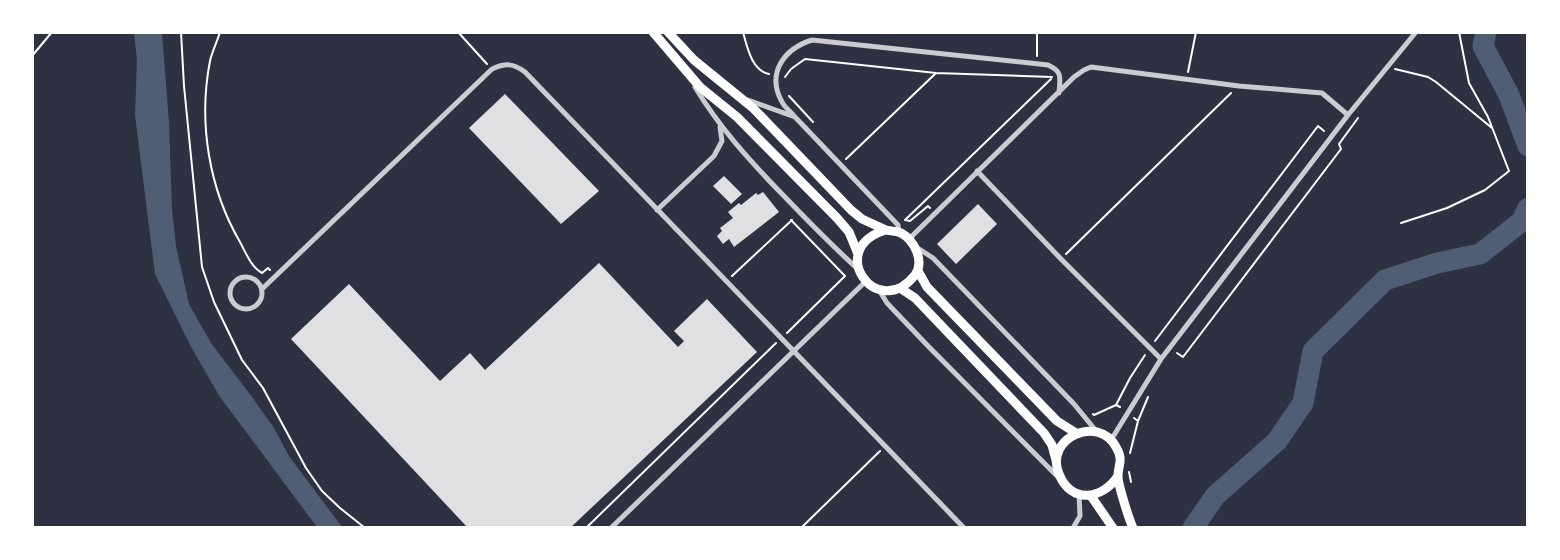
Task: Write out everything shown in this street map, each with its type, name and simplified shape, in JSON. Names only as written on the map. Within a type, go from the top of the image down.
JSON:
[{"type":"highway","points":[[653,32],[700,87],[738,117],[849,232],[858,254],[859,270],[866,282],[879,290],[890,291],[908,283],[918,271],[919,264],[915,246],[909,239],[899,232],[886,230],[862,219],[851,210],[759,114],[694,60],[668,32]]},
{"type":"highway","points":[[858,254],[863,242],[873,234],[886,230]]},
{"type":"highway","points":[[918,271],[927,287],[1057,421],[1076,433]]},
{"type":"highway","points":[[900,288],[915,298],[1044,433],[1052,445],[1057,461]]},
{"type":"highway","points":[[1098,432],[1111,440],[1116,446],[1120,456],[1118,476],[1104,491],[1091,496],[1079,494],[1072,491],[1061,480],[1057,470],[1059,449],[1066,440],[1076,433],[1098,432]]},
{"type":"highway","points":[[1118,476],[1132,528]]},
{"type":"highway","points":[[1091,496],[1113,528]]},
{"type":"street","points":[[1111,440],[1161,358],[1331,137],[1416,32]]},
{"type":"street","points":[[899,232],[898,225],[783,103],[777,90],[776,76],[781,63],[798,45],[812,40],[1048,65],[1057,69],[1060,77],[1058,93]]},
{"type":"street","points":[[262,288],[259,283],[250,277],[239,278],[231,286],[230,297],[235,306],[240,308],[250,309],[258,303],[262,294],[262,288],[492,69],[504,64],[518,67],[964,528]]},
{"type":"street","points":[[909,239],[1058,93],[1084,70],[1091,67],[1239,86],[1322,93],[1348,116]]},
{"type":"street","points":[[686,71],[707,107],[744,154],[834,248],[859,270]]},
{"type":"street","points":[[742,98],[795,117]]},
{"type":"street","points":[[658,210],[714,156],[722,140],[719,124]]},
{"type":"street","points":[[977,171],[1061,259],[1161,358]]},
{"type":"street","points":[[915,246],[933,258],[1074,404],[1098,432]]},
{"type":"street","points":[[611,528],[866,282]]},
{"type":"street","points":[[879,290],[887,303],[928,346],[1061,480]]},
{"type":"street","points":[[1073,528],[1080,516],[1079,494]]},
{"type":"path","points":[[32,56],[52,32]]},
{"type":"path","points":[[181,32],[184,86],[202,267],[214,302],[242,360],[263,388],[306,468],[322,491],[365,528]]},
{"type":"path","points":[[220,32],[210,60],[205,108],[207,150],[218,191],[231,227],[254,268],[262,273],[268,268],[276,275]]},
{"type":"path","points":[[458,32],[492,69]]},
{"type":"path","points":[[743,32],[746,44],[757,68],[764,73],[786,78],[791,69],[805,59],[936,73],[1053,77],[904,220],[910,221],[917,217],[928,206],[935,212]]},
{"type":"path","points":[[1037,32],[1038,64]]},
{"type":"path","points":[[1186,79],[1196,32]]},
{"type":"path","points":[[1401,223],[1447,208],[1485,190],[1509,172],[1492,128],[1469,83],[1459,32]]},
{"type":"path","points":[[1388,68],[1428,77],[1492,128]]},
{"type":"path","points":[[841,164],[936,73]]},
{"type":"path","points":[[1061,259],[1239,86]]},
{"type":"path","points":[[788,95],[814,123]]},
{"type":"path","points":[[1338,144],[1361,114]]},
{"type":"path","points":[[1089,410],[1094,415],[1116,405],[1130,378],[1150,347],[1318,126],[1341,149],[1183,357],[1176,352]]},
{"type":"path","points":[[727,282],[800,213]]},
{"type":"path","points":[[586,528],[845,276],[791,220]]},
{"type":"path","points":[[1128,459],[1138,421],[1149,396]]},
{"type":"path","points":[[1116,405],[1138,421]]},
{"type":"path","points":[[800,528],[885,446]]},
{"type":"path","points":[[1129,467],[1130,483]]},
{"type":"water","points":[[134,33],[162,33],[169,122],[172,209],[176,246],[189,304],[211,343],[252,397],[274,428],[289,456],[342,527],[317,527],[220,397],[191,347],[155,274],[135,115],[137,60]]},
{"type":"building","points":[[505,94],[599,191],[561,224],[469,128]]},
{"type":"building","points":[[724,176],[742,194],[731,204],[713,186]]},
{"type":"building","points":[[763,192],[779,212],[734,247],[729,239],[723,244],[717,236],[722,231],[720,228],[733,218],[728,212],[739,203],[741,205],[756,193],[758,195]]},
{"type":"building","points":[[978,204],[997,224],[956,264],[937,244]]},
{"type":"building","points":[[599,263],[678,347],[684,341],[674,331],[707,299],[757,352],[570,528],[468,528],[291,339],[349,284],[440,381],[470,353],[485,370]]},
{"type":"waterway","points":[[1486,32],[1483,46],[1509,95],[1528,146]]},
{"type":"waterway","points":[[1193,528],[1215,496],[1277,441],[1303,403],[1313,351],[1385,280],[1437,263],[1480,254],[1522,221],[1528,208]]}]
